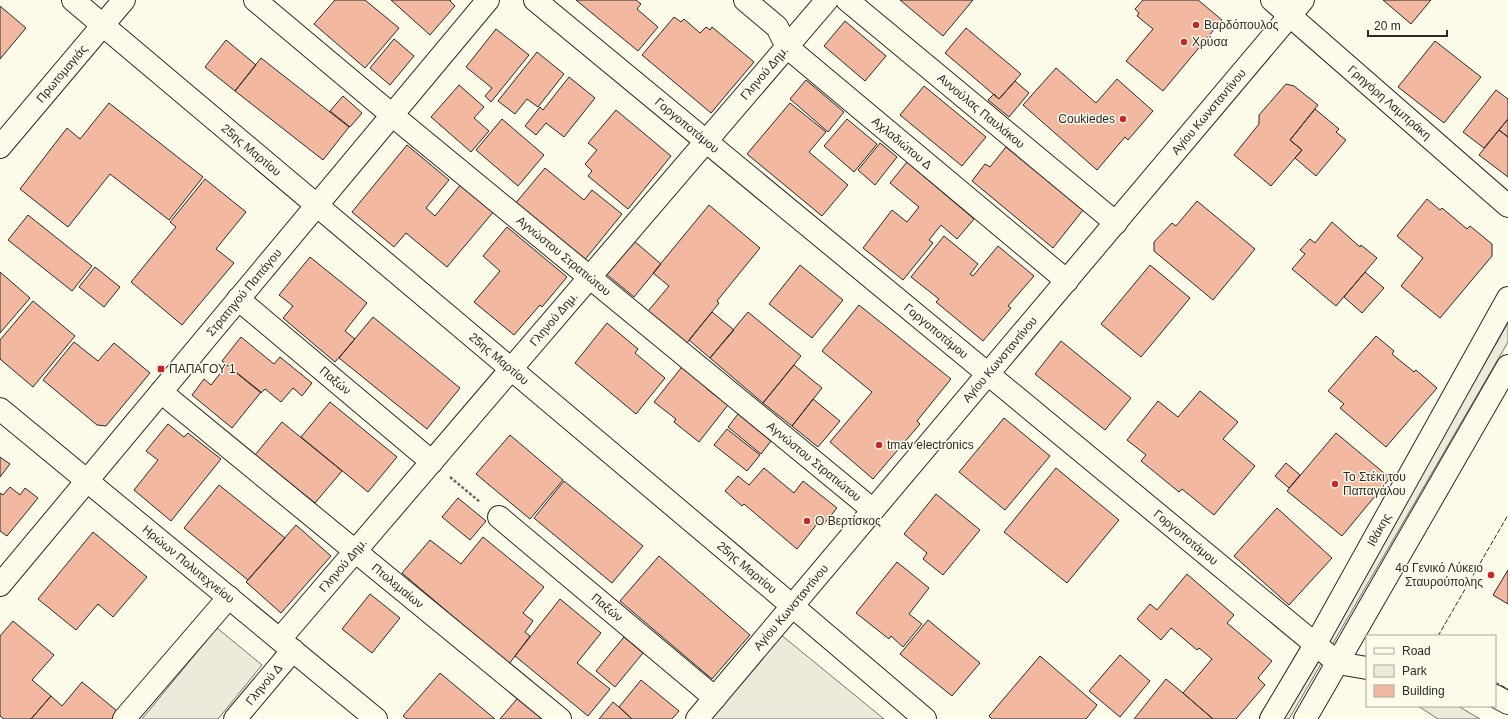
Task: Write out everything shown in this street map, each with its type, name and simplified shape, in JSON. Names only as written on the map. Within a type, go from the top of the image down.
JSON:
[{"type":"street","name":"25ης Μαρτίου","points":[[73,0],[792,606],[918,717]]},
{"type":"street","name":"Πρωτομαγιάς","points":[[0,147],[124,0]]},
{"type":"street","name":"Αγνώστου Στρατιώτου","points":[[255,0],[392,115],[873,510]]},
{"type":"street","name":"Στρατηγού Παπάγου","points":[[0,585],[488,0]]},
{"type":"street","name":"Γοργοποτάμου","points":[[535,0],[705,142],[1338,663]]},
{"type":"street","name":"Αχλαδιώτου Δ","points":[[745,0],[777,27],[787,46],[1067,281]]},
{"type":"street","name":"Γληνού Δημ.","points":[[287,644],[355,551],[828,0]]},
{"type":"street","name":"Αννούλας Παυλάκου","points":[[847,0],[1116,223]]},
{"type":"street","name":"Γρηγόρη Λαμπράκη","points":[[1272,0],[1297,8],[1508,206]]},
{"type":"street","name":"Αγίου Κωνσταντίνου","points":[[697,719],[1297,8]]},
{"type":"street","name":"Ιθάκης","points":[[1271,719],[1316,645],[1508,298]]},
{"type":"street","name":"Παξών","points":[[238,299],[432,462]]},
{"type":"street","points":[[1305,719],[1508,366]]},
{"type":"street","name":"Πτολεμαίων","points":[[161,392],[560,719]]},
{"type":"street","name":"Ηρώων Πολυτεχνείου","points":[[0,409],[287,644],[376,719]]},
{"type":"street","name":"Παξών","points":[[499,517],[715,698]]},
{"type":"street","points":[[124,719],[229,597]]},
{"type":"street","name":"Γληνού Δ","points":[[235,719],[287,644]]},
{"type":"street","points":[[1338,663],[1366,668]]},
{"type":"street","points":[[1496,697],[1508,703]]},
{"type":"path","points":[[432,462],[499,517]]},
{"type":"green space","points":[[1508,323],[1508,342],[1289,719],[1281,719]]},
{"type":"green space","points":[[217,628],[262,665],[218,719],[142,719]]},
{"type":"green space","points":[[780,634],[884,719],[710,719]]},
{"type":"shaded area","points":[[1420,707],[1460,707],[1480,719],[1438,719]]},
{"type":"building","points":[[335,0],[365,0],[399,28],[365,68],[314,24]]},
{"type":"building","points":[[391,0],[451,0],[450,1],[455,6],[430,35]]},
{"type":"building","points":[[576,0],[636,0],[641,4],[637,9],[658,27],[638,51]]},
{"type":"building","points":[[900,0],[973,0],[943,36]]},
{"type":"building","points":[[1143,0],[1198,0],[1222,20],[1163,91],[1126,61],[1153,29],[1137,16],[1139,13],[1135,9]]},
{"type":"building","points":[[1383,0],[1431,0],[1411,24]]},
{"type":"building","points":[[0,6],[26,28],[0,59]]},
{"type":"building","points":[[674,17],[681,22],[684,19],[700,33],[706,27],[710,30],[712,27],[754,62],[711,113],[642,55]]},
{"type":"building","points":[[845,21],[886,56],[865,81],[824,46]]},
{"type":"building","points":[[966,28],[1021,74],[999,99],[945,53]]},
{"type":"building","points":[[496,29],[529,55],[491,102],[485,96],[492,88],[466,67]]},
{"type":"building","points":[[394,39],[414,56],[390,85],[370,68]]},
{"type":"building","points":[[226,40],[256,65],[235,91],[205,67]]},
{"type":"building","points":[[1435,41],[1481,77],[1444,123],[1398,87]]},
{"type":"building","points":[[537,52],[564,74],[538,107],[527,99],[515,114],[498,101]]},
{"type":"building","points":[[261,58],[349,127],[323,160],[235,91]]},
{"type":"building","points":[[1056,68],[1096,103],[1117,79],[1153,111],[1128,140],[1125,137],[1097,170],[1023,105]]},
{"type":"building","points":[[569,77],[595,98],[564,137],[546,123],[536,135],[525,126],[540,107],[543,110]]},
{"type":"building","points":[[806,80],[844,112],[828,132],[790,99]]},
{"type":"building","points":[[1015,81],[1029,93],[1009,117],[988,100],[994,94],[999,99]]},
{"type":"building","points":[[1286,84],[1294,86],[1318,105],[1290,140],[1302,150],[1271,186],[1234,155],[1259,124],[1259,115]]},
{"type":"building","points":[[459,85],[484,107],[474,118],[489,131],[471,152],[431,117]]},
{"type":"building","points":[[924,86],[986,137],[962,166],[900,115]]},
{"type":"building","points":[[1496,90],[1508,99],[1508,119],[1484,148],[1463,132]]},
{"type":"building","points":[[343,96],[362,113],[350,127],[330,111]]},
{"type":"building","points":[[109,103],[203,177],[169,220],[110,174],[68,227],[20,189],[67,128],[80,139]]},
{"type":"building","points":[[790,103],[826,132],[809,152],[848,185],[822,216],[747,154]]},
{"type":"building","points":[[1315,109],[1339,129],[1336,132],[1346,140],[1316,176],[1295,158],[1302,150],[1290,140]]},
{"type":"building","points":[[616,110],[671,156],[628,209],[588,176],[592,171],[585,164],[597,150],[588,143]]},
{"type":"building","points":[[502,119],[544,155],[518,186],[476,150]]},
{"type":"building","points":[[847,119],[877,144],[854,172],[824,146]]},
{"type":"building","points":[[1508,119],[1508,137],[1499,130]]},
{"type":"building","points":[[1499,130],[1508,137],[1508,177],[1479,155]]},
{"type":"building","points":[[880,143],[897,157],[875,185],[858,170]]},
{"type":"building","points":[[407,145],[449,180],[426,208],[435,216],[462,183],[495,210],[447,267],[406,233],[394,247],[352,212]]},
{"type":"building","points":[[1006,147],[1083,210],[1053,248],[972,181],[985,164],[990,167]]},
{"type":"building","points":[[907,162],[974,219],[957,239],[941,225],[929,240],[933,243],[903,280],[863,248],[892,210],[907,222],[919,207],[890,183]]},
{"type":"building","points":[[545,168],[584,200],[592,190],[622,214],[583,262],[514,205]]},
{"type":"building","points":[[205,179],[246,212],[216,249],[234,263],[182,325],[131,282],[176,227],[170,222]]},
{"type":"building","points":[[1427,199],[1440,210],[1442,208],[1467,229],[1470,226],[1492,244],[1492,256],[1440,318],[1401,286],[1423,258],[1397,236]]},
{"type":"building","points":[[1197,201],[1255,249],[1213,300],[1154,251],[1154,242],[1172,223],[1176,226]]},
{"type":"building","points":[[709,205],[760,248],[717,301],[719,303],[683,348],[644,316],[669,286],[653,273]]},
{"type":"building","points":[[28,215],[92,266],[72,291],[8,240]]},
{"type":"building","points":[[1332,222],[1360,247],[1361,245],[1377,258],[1336,306],[1292,269],[1305,254],[1300,250],[1310,239],[1315,243]]},
{"type":"building","points":[[507,227],[567,277],[542,307],[540,305],[514,335],[474,302],[500,271],[483,256]]},
{"type":"building","points":[[944,236],[978,264],[970,274],[973,276],[998,246],[1034,276],[1008,306],[1011,308],[983,341],[936,302],[939,299],[911,277]]},
{"type":"building","points":[[633,240],[661,264],[634,297],[605,273]]},
{"type":"building","points":[[310,257],[367,303],[345,331],[355,339],[335,362],[283,318],[293,306],[279,295]]},
{"type":"building","points":[[800,265],[843,300],[812,338],[769,304]]},
{"type":"building","points":[[1150,265],[1190,298],[1141,357],[1101,324]]},
{"type":"building","points":[[95,267],[120,287],[104,307],[79,287]]},
{"type":"building","points":[[0,272],[30,298],[0,333]]},
{"type":"building","points":[[1365,272],[1384,288],[1362,313],[1344,297]]},
{"type":"building","points":[[33,301],[75,336],[33,387],[0,359],[0,340]]},
{"type":"building","points":[[859,305],[951,379],[917,421],[920,424],[873,479],[830,442],[872,392],[822,351]]},
{"type":"building","points":[[712,312],[734,330],[710,358],[689,340]]},
{"type":"building","points":[[748,312],[801,356],[763,403],[710,358]]},
{"type":"building","points":[[373,317],[460,388],[427,429],[339,358]]},
{"type":"building","points":[[607,323],[638,349],[635,353],[665,378],[636,414],[575,363]]},
{"type":"building","points":[[1376,336],[1394,351],[1392,354],[1414,372],[1416,370],[1437,388],[1386,447],[1340,408],[1344,404],[1328,391]]},
{"type":"building","points":[[241,337],[274,364],[280,357],[312,383],[302,396],[293,388],[281,402],[265,389],[261,393],[222,361]]},
{"type":"building","points":[[1061,341],[1131,398],[1105,430],[1035,374]]},
{"type":"building","points":[[74,342],[98,361],[114,343],[150,373],[106,426],[97,425],[43,380]]},
{"type":"building","points":[[685,363],[711,383],[707,389],[728,405],[699,442],[674,422],[676,419],[654,402]]},
{"type":"building","points":[[227,365],[261,392],[232,428],[192,395],[204,379],[211,385]]},
{"type":"building","points":[[794,365],[822,388],[792,426],[763,403]]},
{"type":"building","points":[[1200,391],[1238,422],[1223,439],[1255,466],[1214,515],[1182,489],[1179,492],[1141,461],[1146,455],[1127,440],[1158,401],[1178,417]]},
{"type":"building","points":[[813,399],[840,421],[818,447],[792,426]]},
{"type":"building","points":[[330,402],[397,457],[368,492],[301,437]]},
{"type":"building","points":[[738,414],[771,441],[761,454],[728,427]]},
{"type":"building","points":[[1004,418],[1050,456],[1005,510],[959,472]]},
{"type":"building","points":[[282,422],[342,471],[315,503],[255,455]]},
{"type":"building","points":[[168,424],[184,437],[188,433],[221,459],[171,521],[134,490],[158,460],[146,451]]},
{"type":"building","points":[[727,429],[760,455],[747,471],[714,445]]},
{"type":"building","points":[[1336,433],[1390,478],[1342,536],[1287,491]]},
{"type":"building","points":[[510,435],[563,480],[530,519],[476,474]]},
{"type":"building","points":[[0,457],[10,464],[0,477]]},
{"type":"building","points":[[1286,463],[1300,475],[1289,488],[1275,476]]},
{"type":"building","points":[[764,468],[794,493],[803,481],[837,508],[822,526],[818,523],[797,549],[744,504],[742,506],[725,491],[738,476],[749,485]]},
{"type":"building","points":[[1056,468],[1119,520],[1067,583],[1004,532]]},
{"type":"building","points":[[564,481],[643,546],[612,583],[534,518]]},
{"type":"building","points":[[219,485],[285,538],[248,580],[184,528]]},
{"type":"building","points":[[10,487],[20,495],[25,488],[38,498],[7,536],[0,531],[0,493],[3,495]]},
{"type":"building","points":[[936,494],[980,530],[943,575],[923,559],[927,553],[904,534]]},
{"type":"building","points":[[458,498],[486,521],[470,540],[442,517]]},
{"type":"building","points":[[1277,508],[1332,558],[1289,605],[1234,556]]},
{"type":"building","points":[[296,525],[331,556],[281,613],[246,582]]},
{"type":"building","points":[[93,532],[147,577],[113,617],[98,604],[76,630],[38,599]]},
{"type":"building","points":[[483,537],[544,587],[523,613],[533,621],[525,632],[530,636],[509,664],[402,573],[430,540],[461,564]]},
{"type":"building","points":[[659,556],[750,635],[712,679],[620,601]]},
{"type":"building","points":[[897,562],[929,588],[909,614],[922,624],[903,647],[891,636],[889,639],[856,613]]},
{"type":"building","points":[[1508,570],[1508,604],[1493,595]]},
{"type":"building","points":[[1187,574],[1234,615],[1227,623],[1272,661],[1258,678],[1265,685],[1236,719],[1213,719],[1183,693],[1212,659],[1199,648],[1197,650],[1171,628],[1161,640],[1137,619],[1150,604],[1157,610]]},
{"type":"building","points":[[370,594],[400,618],[372,653],[342,629]]},
{"type":"building","points":[[560,599],[601,633],[577,663],[610,689],[588,716],[515,656]]},
{"type":"building","points":[[928,620],[980,663],[952,696],[900,654]]},
{"type":"building","points":[[13,621],[54,655],[32,680],[51,696],[31,719],[4,719],[0,716],[0,636]]},
{"type":"building","points":[[624,637],[643,653],[615,687],[596,671]]},
{"type":"building","points":[[1120,655],[1150,681],[1120,717],[1089,691]]},
{"type":"building","points":[[1040,656],[1097,705],[1086,719],[992,719],[989,716]]},
{"type":"building","points":[[440,673],[495,719],[407,719],[403,716]]},
{"type":"building","points":[[1166,679],[1183,693],[1213,719],[1134,719]]},
{"type":"building","points":[[641,680],[679,711],[672,719],[632,719],[619,707]]},
{"type":"building","points":[[82,682],[123,716],[121,719],[31,719],[51,696],[62,706]]},
{"type":"building","points":[[521,694],[544,714],[540,719],[500,719]]},
{"type":"building","points":[[613,702],[619,707],[632,719],[599,719]]},
{"type":"fence","points":[[1439,635],[1508,515]]},
{"type":"fence","points":[[1496,683],[1508,689]]},
{"type":"place","name":"Βαρδόπουλος","points":[[1196,25]]},
{"type":"place","name":"Χρύσα","points":[[1184,42]]},
{"type":"place","name":"Coukiedes","points":[[1123,119]]},
{"type":"place","name":"ΠΑΠΑΓΟΥ 1","points":[[161,369]]},
{"type":"place","name":"tmav electronics","points":[[879,445]]},
{"type":"place","name":"Το Στέκι του Παπαγάλου","points":[[1335,484]]},
{"type":"place","name":"Ο Βερτίσκος","points":[[807,521]]},
{"type":"place","name":"4ο Γενικό Λύκειο Σταυρούπολης","points":[[1491,575]]}]
